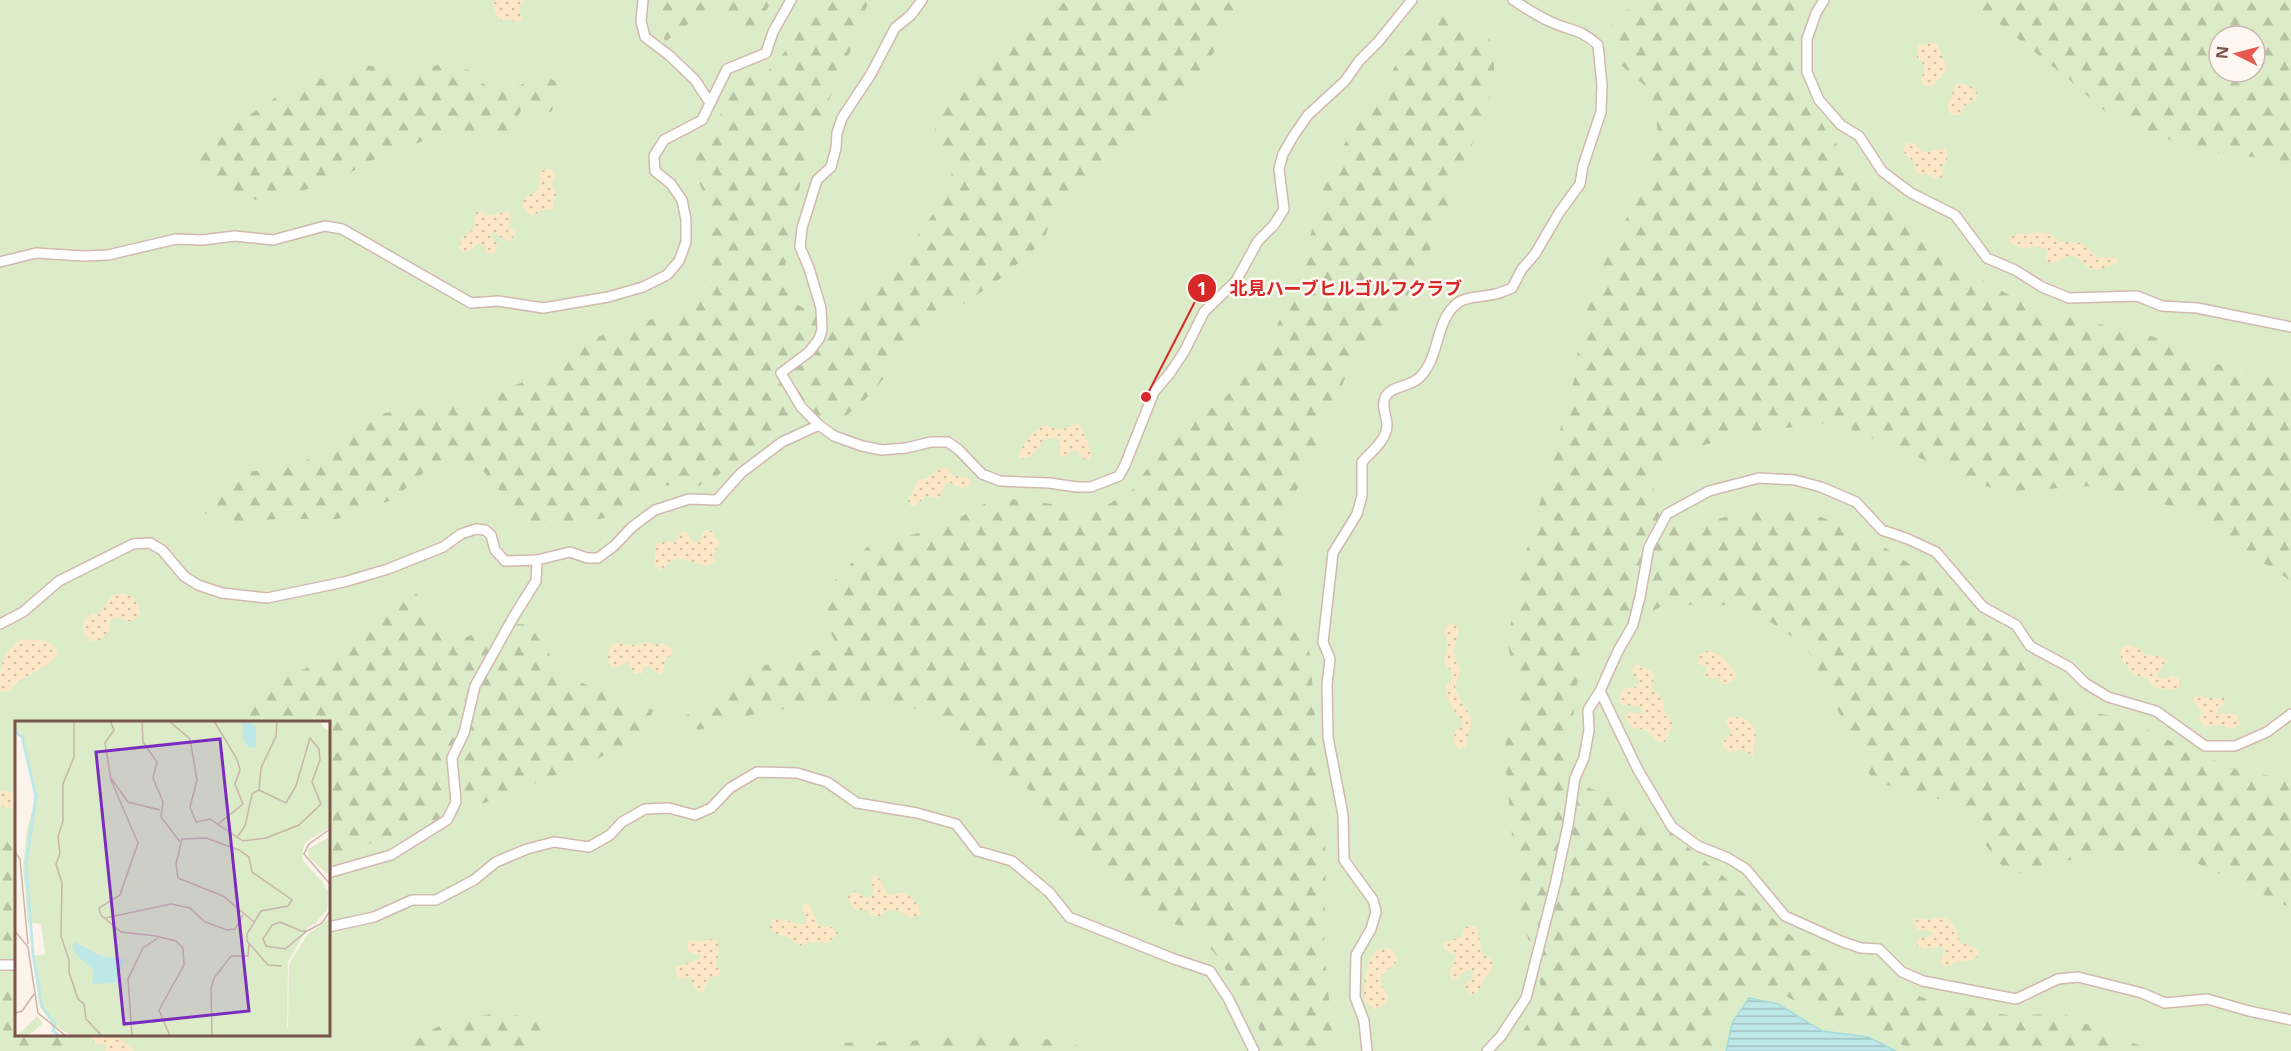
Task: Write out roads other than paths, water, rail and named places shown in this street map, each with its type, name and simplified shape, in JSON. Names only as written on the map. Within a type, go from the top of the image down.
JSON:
[{"type":"lane","points":[[643,0],[641,21],[645,37],[670,56],[695,80],[710,103]]},
{"type":"lane","points":[[0,262],[36,253],[108,255],[176,239],[202,240],[235,236],[273,240],[325,226],[342,229],[471,303],[498,301],[543,308],[608,297],[643,286],[668,275],[679,261],[686,242],[686,220],[682,200],[670,184],[655,171],[654,156],[664,140],[702,120],[727,69],[766,53],[773,32],[791,0]]},
{"type":"lane","points":[[922,0],[911,15],[895,28],[871,74],[842,118],[831,167],[817,180],[802,228],[800,247],[809,268],[820,308],[822,330],[819,339],[808,352],[781,373],[801,407],[834,436],[882,450],[906,448],[931,442],[948,442],[982,474],[1000,481],[1091,487],[1119,476],[1154,392],[1184,352],[1204,312],[1236,281],[1258,241],[1274,225],[1284,209],[1280,169],[1283,154],[1294,135],[1308,115],[1345,81],[1359,61],[1378,42],[1412,0]]},
{"type":"lane","points":[[1366,1051],[1364,1021],[1355,997],[1356,955],[1371,929],[1376,912],[1373,900],[1344,860],[1343,815],[1328,737],[1327,685],[1330,659],[1323,642],[1333,553],[1357,514],[1362,496],[1362,462],[1385,436],[1387,425],[1383,406],[1385,396],[1391,390],[1403,387],[1419,378],[1434,352],[1442,325],[1452,308],[1461,300],[1498,294],[1512,288],[1521,269],[1535,254],[1559,213],[1580,184],[1583,166],[1601,112],[1602,85],[1598,45],[1586,34],[1554,24],[1513,0]]},
{"type":"lane","points":[[1824,0],[1816,13],[1807,39],[1807,72],[1819,100],[1841,124],[1859,136],[1882,171],[1911,193],[1955,215],[1987,258],[2015,270],[2042,287],[2069,298],[2137,296],[2162,306],[2197,308],[2291,327]]},
{"type":"lane","points":[[0,624],[23,612],[59,581],[133,544],[150,543],[162,550],[184,576],[198,585],[230,594],[267,598],[344,582],[388,569],[443,547],[461,534],[476,530],[485,530],[491,536],[495,550],[505,561],[537,560],[570,552],[587,558],[598,558],[614,546],[632,527],[655,510],[688,499],[717,500],[741,473],[782,442],[819,425]]},
{"type":"lane","points":[[1487,1051],[1501,1036],[1526,998],[1557,875],[1575,778],[1584,758],[1589,730],[1588,710],[1633,625],[1648,547],[1667,514],[1709,491],[1759,478],[1795,480],[1821,487],[1856,502],[1882,530],[1936,552],[1983,607],[2016,625],[2030,646],[2069,667],[2085,683],[2108,697],[2156,711],[2205,746],[2235,746],[2267,732],[2291,714]]},
{"type":"lane","points":[[330,872],[391,855],[447,820],[456,802],[452,758],[464,733],[475,686],[536,581],[537,560]]},
{"type":"lane","points":[[1600,691],[1638,770],[1672,828],[1698,846],[1728,858],[1746,869],[1785,916],[1803,925],[1861,948],[1879,949],[1902,972],[1923,981],[2016,999],[2058,979],[2078,977],[2142,993],[2164,1003],[2207,999],[2291,1020]]},
{"type":"lane","points":[[330,927],[374,917],[412,900],[436,900],[474,880],[496,862],[527,849],[554,842],[589,847],[610,835],[622,822],[645,809],[669,808],[695,815],[711,808],[730,788],[757,772],[797,773],[827,782],[856,803],[917,813],[956,824],[977,851],[1012,861],[1050,893],[1069,917],[1210,971],[1228,998],[1254,1051]]},
{"type":"lane","points":[[0,965],[15,964]]},
{"type":"water","points":[[1749,998],[1778,1004],[1822,1031],[1868,1037],[1896,1051],[1726,1051],[1732,1023]]},
{"type":"place","name":"北見ハーブヒルゴルフクラブ","points":[[1146,397]]}]
